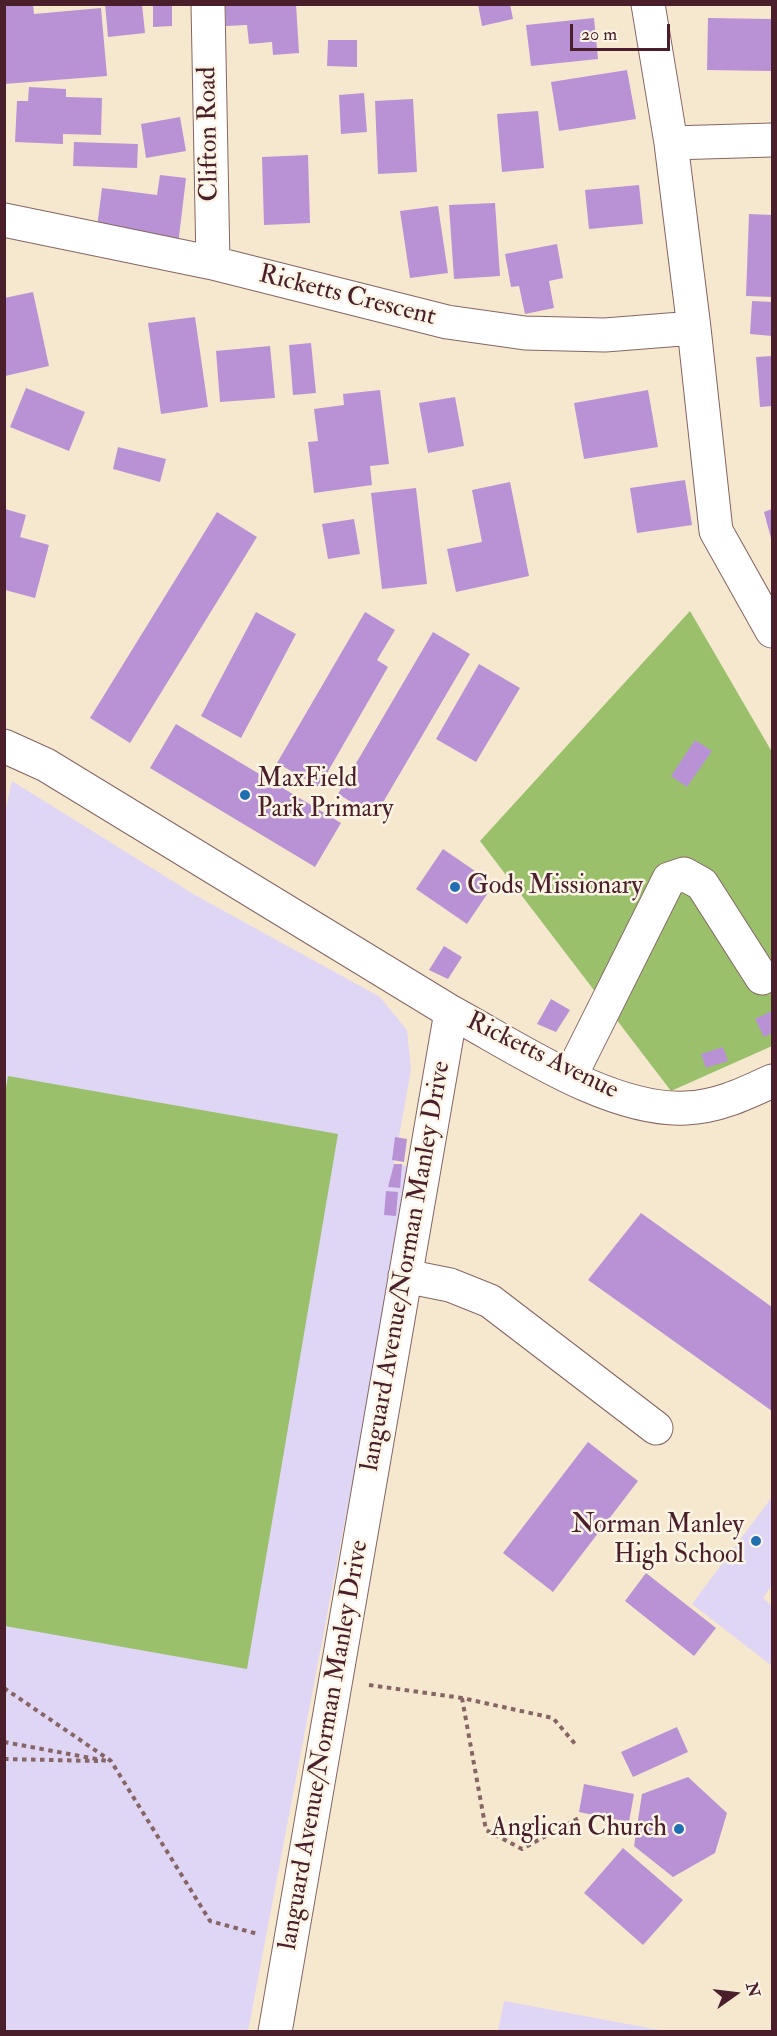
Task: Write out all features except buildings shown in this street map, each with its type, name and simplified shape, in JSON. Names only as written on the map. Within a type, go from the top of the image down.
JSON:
[{"type":"street","name":"Clifton Road","points":[[208,4],[213,263]]},
{"type":"street","points":[[648,4],[671,143],[716,531],[772,631]]},
{"type":"street","points":[[671,143],[772,140]]},
{"type":"street","name":"Ricketts Crescent","points":[[4,220],[213,263],[447,322],[503,330],[605,335],[694,328]]},
{"type":"street","points":[[4,746],[46,765],[451,1012]]},
{"type":"street","points":[[570,1077],[669,879],[684,874],[702,884],[762,978]]},
{"type":"street","name":"Ricketts Avenue","points":[[451,1012],[570,1077],[643,1106],[686,1108],[728,1101],[772,1081]]},
{"type":"street","name":"languard Avenue/Norman Manley Drive","points":[[275,2031],[451,1012]]},
{"type":"street","points":[[405,1276],[450,1285],[490,1300],[656,1428]]},
{"type":"path","points":[[336,1681],[462,1698],[553,1719],[576,1745]]},
{"type":"path","points":[[4,1688],[111,1761],[210,1921],[290,1943]]},
{"type":"path","points":[[462,1698],[486,1830],[522,1849],[579,1818]]},
{"type":"path","points":[[4,1742],[111,1761]]},
{"type":"path","points":[[4,1759],[111,1761]]},
{"type":"shaded area","points":[[12,781],[195,895],[380,997],[407,1030],[411,1070],[394,1164],[412,1167],[248,2031],[5,2032],[4,816]]},
{"type":"shaded area","name":"Norman Manley High School","points":[[772,1497],[772,1585],[763,1598],[772,1606],[772,1666],[692,1604]]},
{"type":"shaded area","points":[[504,2001],[665,2031],[498,2031]]},
{"type":"green space","points":[[690,611],[772,752],[772,1046],[671,1091],[480,841]]},
{"type":"green space","points":[[8,1076],[338,1134],[247,1669],[5,1626],[4,1099]]},
{"type":"place","name":"MaxField Park Primary","points":[[245,795]]},
{"type":"place","name":"Gods Missionary","points":[[455,887]]},
{"type":"place","name":"Norman Manley High School","points":[[756,1541]]},
{"type":"place","name":"Anglican Church","points":[[679,1829]]}]
